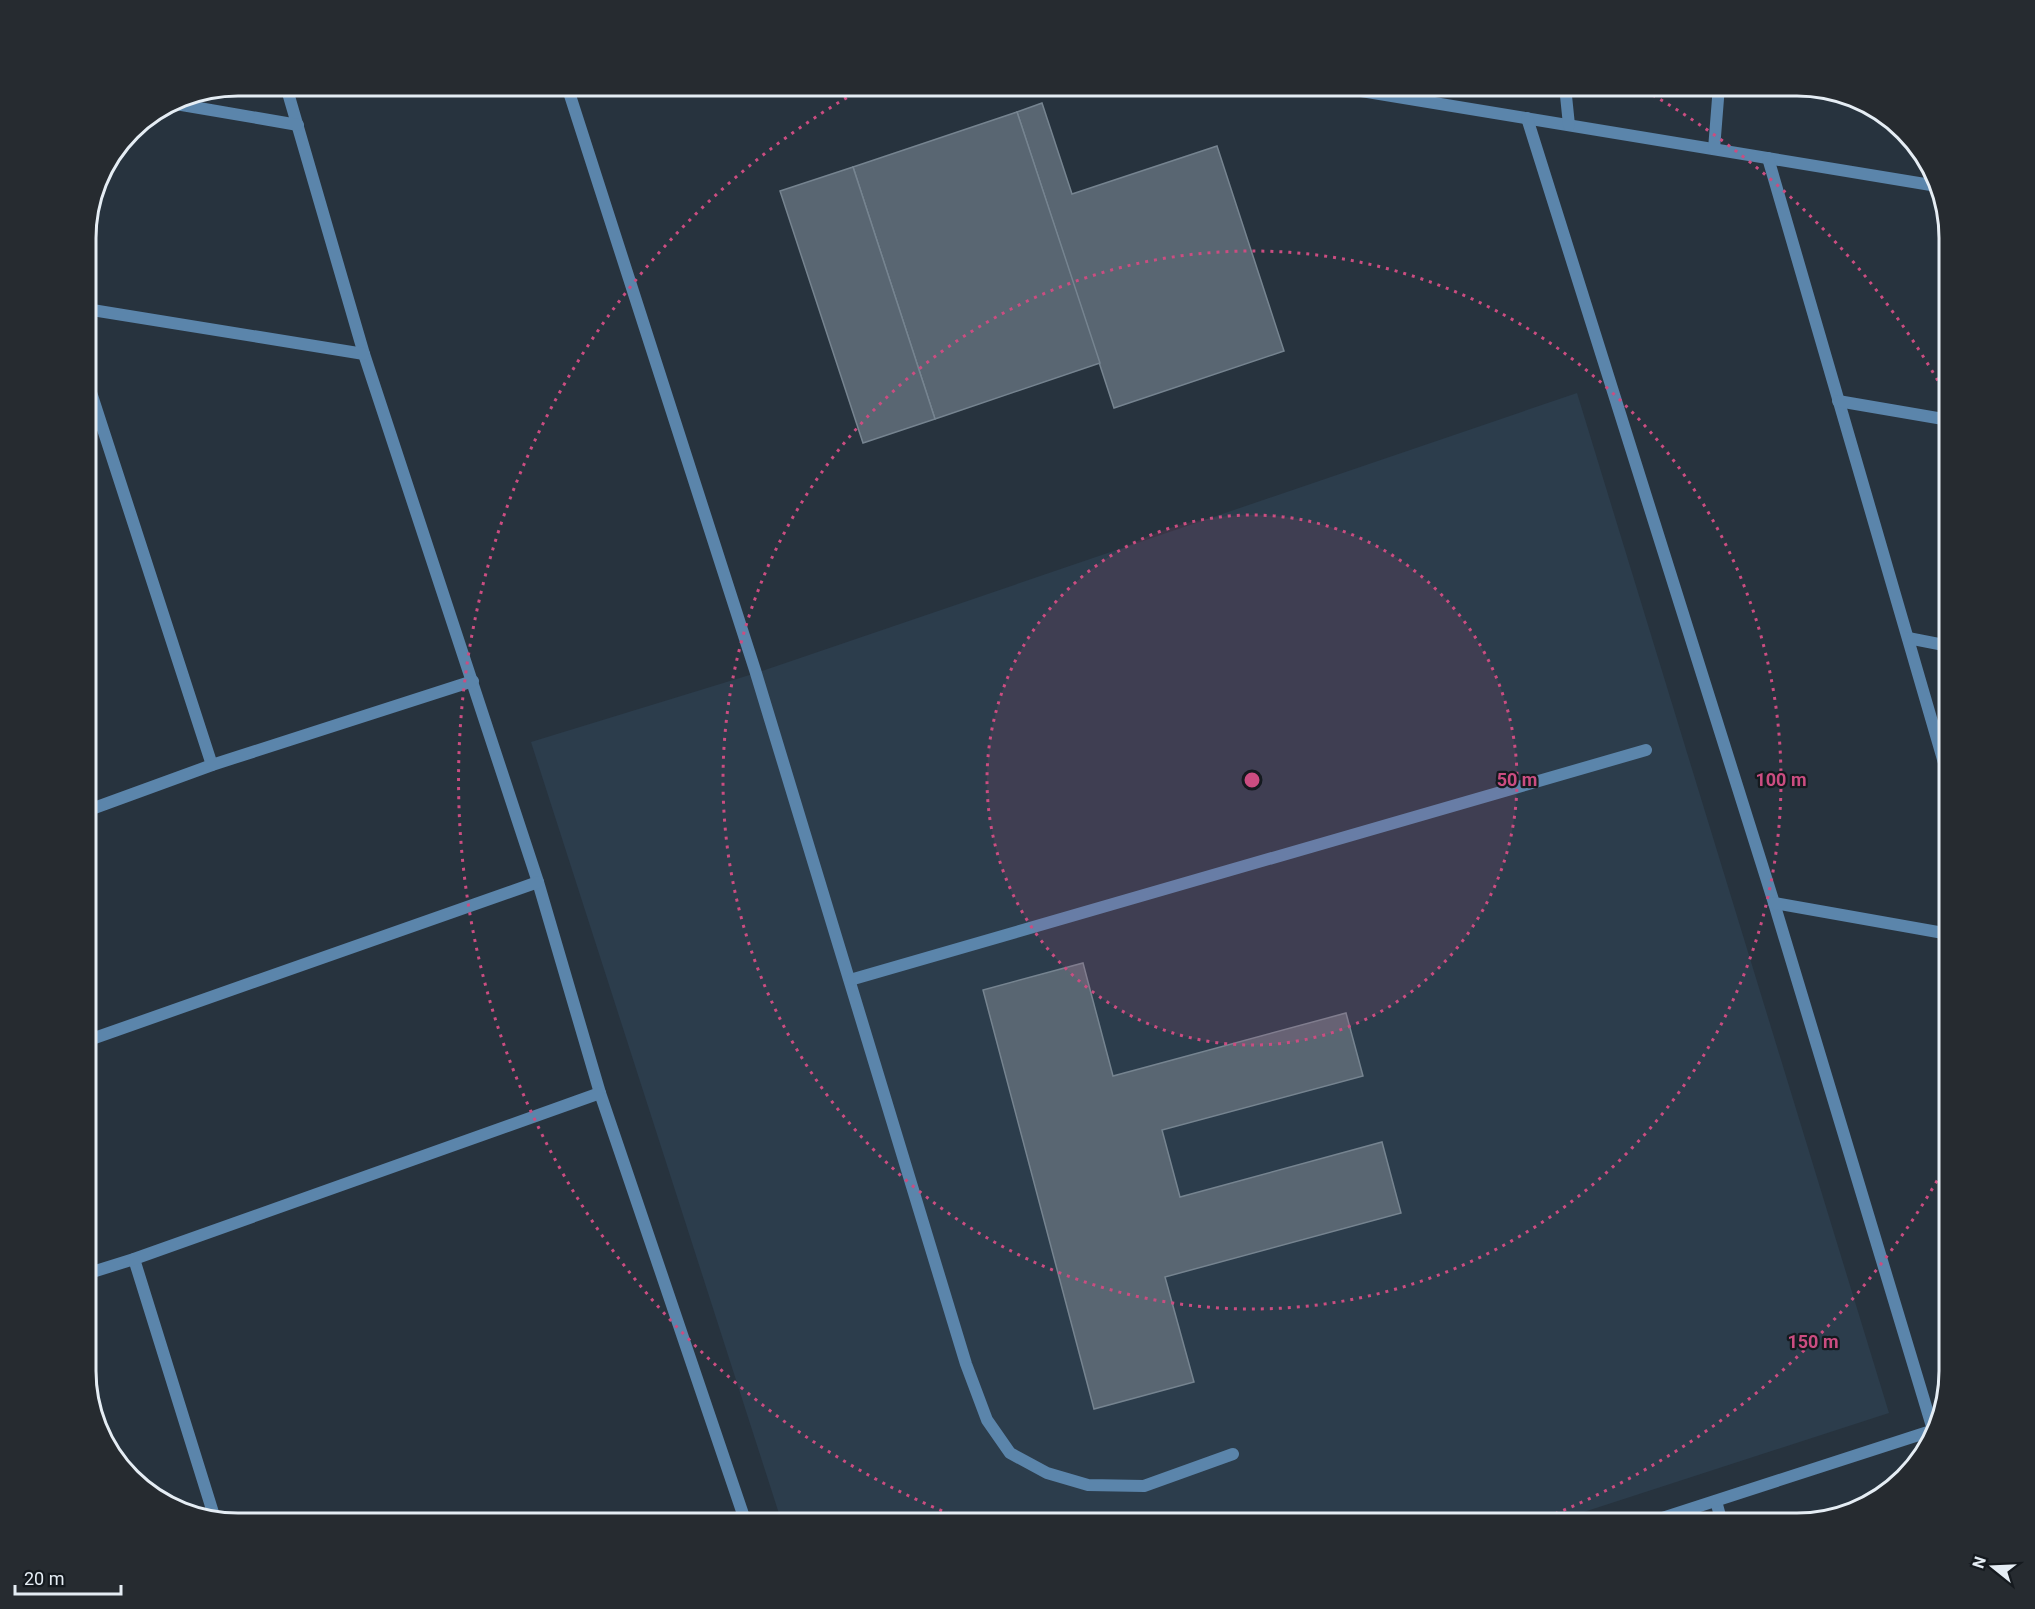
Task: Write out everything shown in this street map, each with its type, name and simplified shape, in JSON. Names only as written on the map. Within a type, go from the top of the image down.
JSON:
[{"type":"street","points":[[289,96],[364,354],[538,882],[600,1093],[742,1513]]},
{"type":"street","points":[[570,96],[755,670],[966,1364],[987,1420],[1010,1453],[1047,1473],[1088,1485],[1144,1486],[1233,1454]]},
{"type":"street","points":[[1406,96],[1928,184]]},
{"type":"street","points":[[1566,96],[1569,125]]},
{"type":"street","points":[[1714,149],[1718,96]]},
{"type":"street","points":[[187,106],[298,125]]},
{"type":"street","points":[[1527,118],[1774,903],[1930,1419]]},
{"type":"street","points":[[1768,158],[1939,743]]},
{"type":"street","points":[[96,311],[364,354]]},
{"type":"street","points":[[1838,401],[1939,418]]},
{"type":"street","points":[[96,408],[212,765]]},
{"type":"street","points":[[1908,638],[1939,644]]},
{"type":"street","points":[[96,807],[212,765],[473,681]]},
{"type":"street","points":[[850,980],[1646,750]]},
{"type":"street","points":[[96,1037],[538,882]]},
{"type":"street","points":[[1774,903],[1939,932]]},
{"type":"street","points":[[96,1271],[600,1093]]},
{"type":"street","points":[[134,1259],[212,1511]]},
{"type":"street","points":[[1680,1513],[1924,1434]]},
{"type":"street","points":[[1716,1501],[1719,1513]]},
{"type":"shaded area","points":[[1577,393],[1889,1413],[1581,1513],[779,1513],[531,742],[756,673]]},
{"type":"building","points":[[1042,103],[1072,194],[1217,146],[1284,351],[1114,408],[1017,112]]},
{"type":"building","points":[[1017,112],[1100,363],[935,419],[853,167]]},
{"type":"building","points":[[853,167],[935,419],[863,443],[780,191]]},
{"type":"building","points":[[1083,963],[1113,1076],[1346,1013],[1363,1076],[1162,1130],[1180,1197],[1382,1142],[1401,1213],[1165,1277],[1194,1382],[1094,1409],[983,990]]}]
